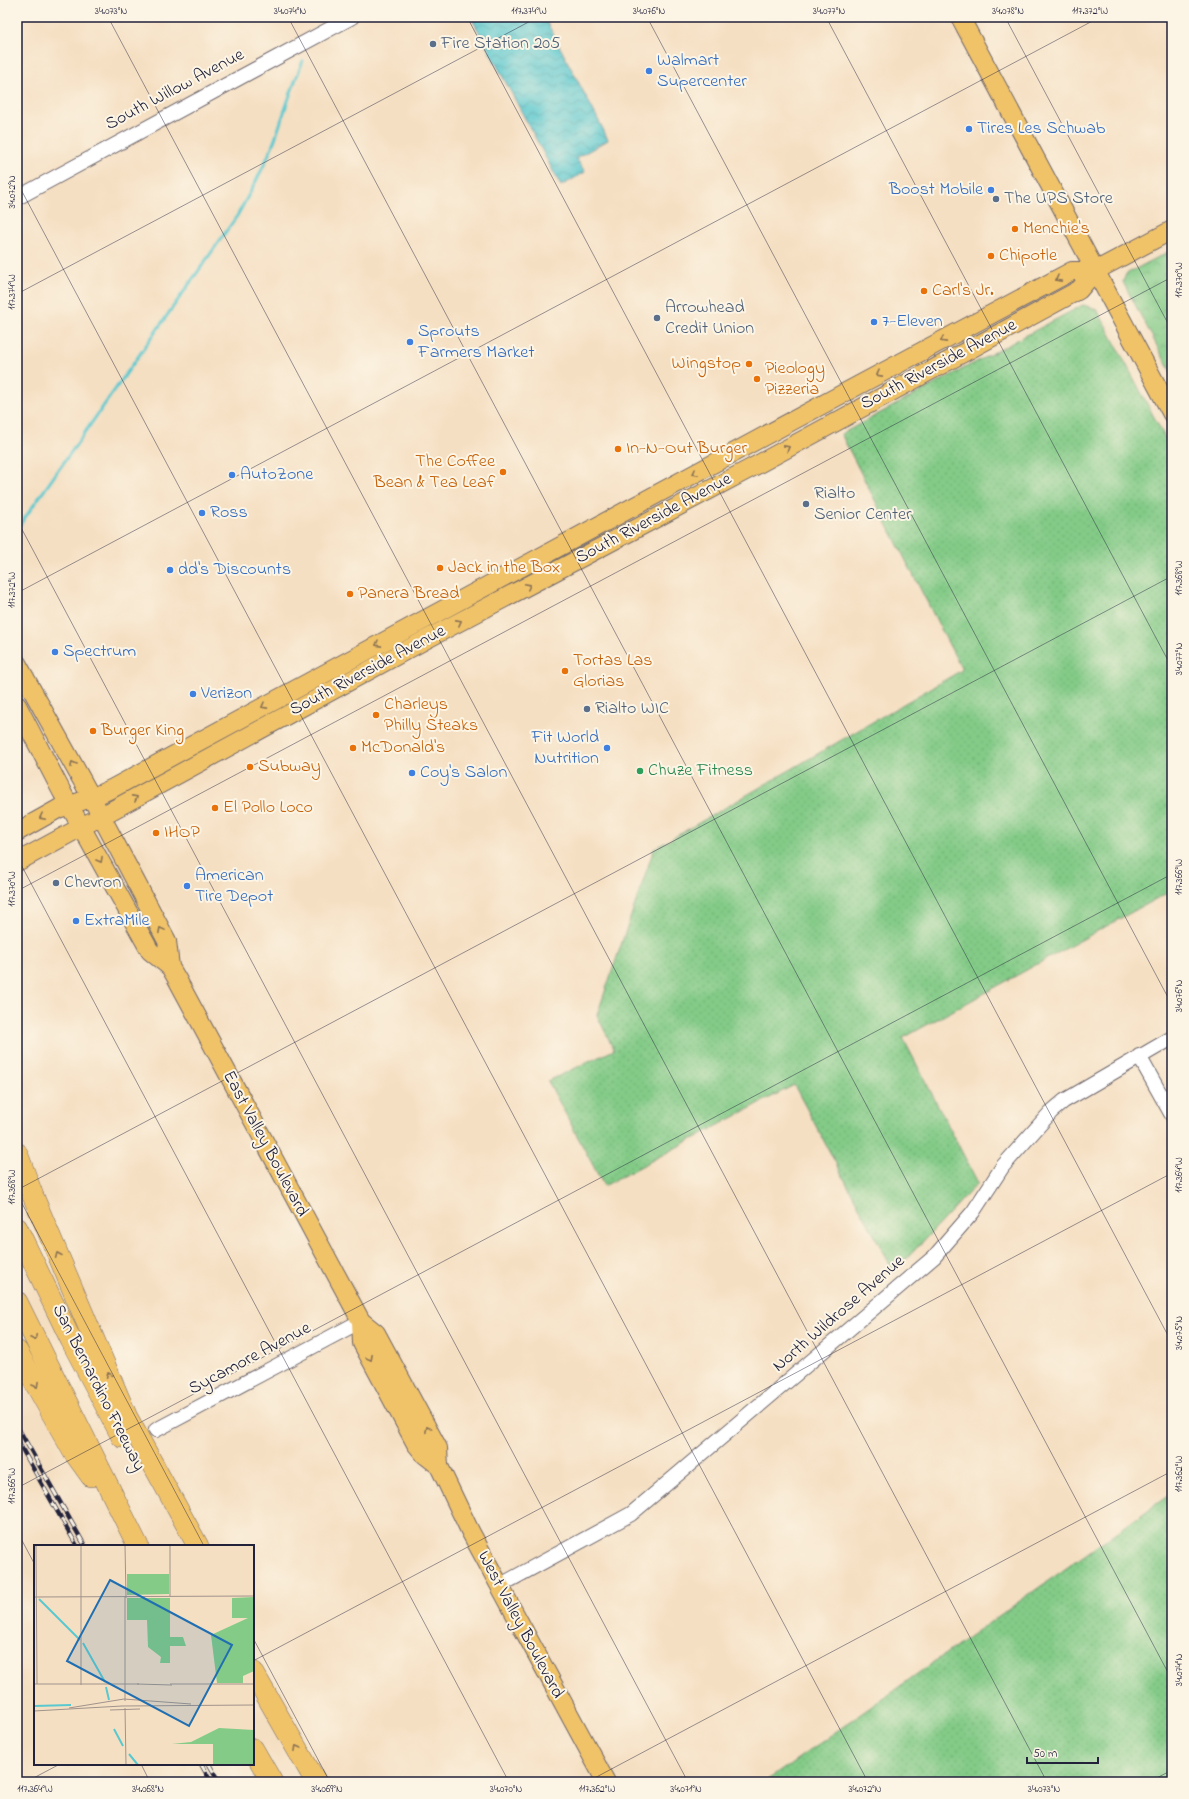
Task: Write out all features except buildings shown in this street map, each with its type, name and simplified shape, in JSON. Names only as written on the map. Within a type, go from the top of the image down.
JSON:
[{"type":"highway","points":[[17,1153],[33,1196],[127,1417],[197,1545]]},
{"type":"highway","name":"San Bernardino Freeway","points":[[17,1228],[98,1392],[182,1545]]},
{"type":"highway","name":"San Bernardino Freeway","points":[[17,1302],[134,1538]]},
{"type":"highway","points":[[17,1351],[73,1451],[134,1538]]},
{"type":"highway","points":[[255,1674],[316,1782]]},
{"type":"highway","points":[[254,1751],[272,1782]]},
{"type":"main road","points":[[960,17],[1172,414]]},
{"type":"main road","name":"South Riverside Avenue","points":[[17,862],[76,817],[549,575],[1079,290],[1095,271],[1172,230]]},
{"type":"main road","name":"South Riverside Avenue","points":[[17,832],[35,821],[76,817],[96,807],[196,743],[1072,271],[1095,271]]},
{"type":"main road","points":[[549,575],[556,562],[592,540],[596,534],[596,527]]},
{"type":"main road","points":[[17,663],[96,807]]},
{"type":"main road","points":[[17,705],[76,817]]},
{"type":"main road","name":"East Valley Boulevard","points":[[96,807],[167,941],[170,967],[361,1321]]},
{"type":"main road","name":"East Valley Boulevard","points":[[76,817],[150,951],[170,967]]},
{"type":"main road","name":"West Valley Boulevard","points":[[361,1321],[362,1343],[416,1444],[425,1455],[439,1466],[470,1532],[606,1782]]},
{"type":"street","name":"South Willow Avenue","points":[[17,198],[352,17]]},
{"type":"street","name":"North Wildrose Avenue","points":[[499,1586],[631,1514],[934,1257],[973,1212],[1003,1166],[1051,1112],[1064,1101],[1172,1038]]},
{"type":"street","points":[[1139,1056],[1172,1115]]},
{"type":"street","name":"Sycamore Avenue","points":[[156,1430],[361,1321]]},
{"type":"green space","points":[[1172,250],[1172,374],[1123,282],[1126,274]]},
{"type":"green space","points":[[1083,305],[1097,309],[1172,451],[1172,890],[903,1038],[978,1183],[894,1272],[794,1085],[604,1186],[548,1081],[614,1050],[597,1015],[654,849],[962,670],[841,434]]},
{"type":"green space","points":[[1172,1493],[1172,1782],[765,1782]]},
{"type":"water","points":[[471,17],[544,17],[608,140],[576,158],[585,172],[561,186]]},
{"type":"waterway","points":[[17,529],[237,216],[258,178],[271,149],[303,61]]},
{"type":"railway","points":[[17,1426],[84,1545]]},
{"type":"railway","points":[[17,1440],[76,1545]]},
{"type":"railway","points":[[202,1765],[211,1782]]},
{"type":"railway","points":[[210,1765],[219,1782]]},
{"type":"place","name":"Fire Station 205","points":[[433,44]]},
{"type":"place","name":"Walmart Supercenter","points":[[649,71]]},
{"type":"place","name":"Tires Les Schwab","points":[[969,129]]},
{"type":"place","name":"Boost Mobile","points":[[991,190]]},
{"type":"place","name":"The UPS Store","points":[[996,199]]},
{"type":"place","name":"Menchie's","points":[[1015,229]]},
{"type":"place","name":"Chipotle","points":[[991,256]]},
{"type":"place","name":"Carl's Jr.","points":[[924,291]]},
{"type":"place","name":"Arrowhead Credit Union","points":[[657,318]]},
{"type":"place","name":"7-Eleven","points":[[874,322]]},
{"type":"place","name":"Sprouts Farmers Market","points":[[410,342]]},
{"type":"place","name":"Wingstop","points":[[749,364]]},
{"type":"place","name":"Pieology Pizzeria","points":[[757,379]]},
{"type":"place","name":"In-N-Out Burger","points":[[618,449]]},
{"type":"place","name":"The Coffee Bean & Tea Leaf","points":[[503,472]]},
{"type":"place","name":"AutoZone","points":[[232,475]]},
{"type":"place","name":"Rialto Senior Center","points":[[806,504]]},
{"type":"place","name":"Ross","points":[[202,513]]},
{"type":"place","name":"Jack in the Box","points":[[440,568]]},
{"type":"place","name":"dd's Discounts","points":[[170,570]]},
{"type":"place","name":"Panera Bread","points":[[350,594]]},
{"type":"place","name":"Spectrum","points":[[55,652]]},
{"type":"place","name":"Tortas Las Glorias","points":[[565,671]]},
{"type":"place","name":"Verizon","points":[[193,694]]},
{"type":"place","name":"Rialto WIC","points":[[587,709]]},
{"type":"place","name":"Charleys Philly Steaks","points":[[376,715]]},
{"type":"place","name":"Burger King","points":[[93,731]]},
{"type":"place","name":"McDonald's","points":[[353,748]]},
{"type":"place","name":"Fit World Nutrition","points":[[607,748]]},
{"type":"place","name":"Subway","points":[[250,767]]},
{"type":"place","name":"Chuze Fitness","points":[[640,771]]},
{"type":"place","name":"Coy's Salon","points":[[412,773]]},
{"type":"place","name":"El Pollo Loco","points":[[215,808]]},
{"type":"place","name":"IHOP","points":[[156,833]]},
{"type":"place","name":"Chevron","points":[[56,883]]},
{"type":"place","name":"American Tire Depot","points":[[187,886]]},
{"type":"place","name":"ExtraMile","points":[[76,921]]}]
